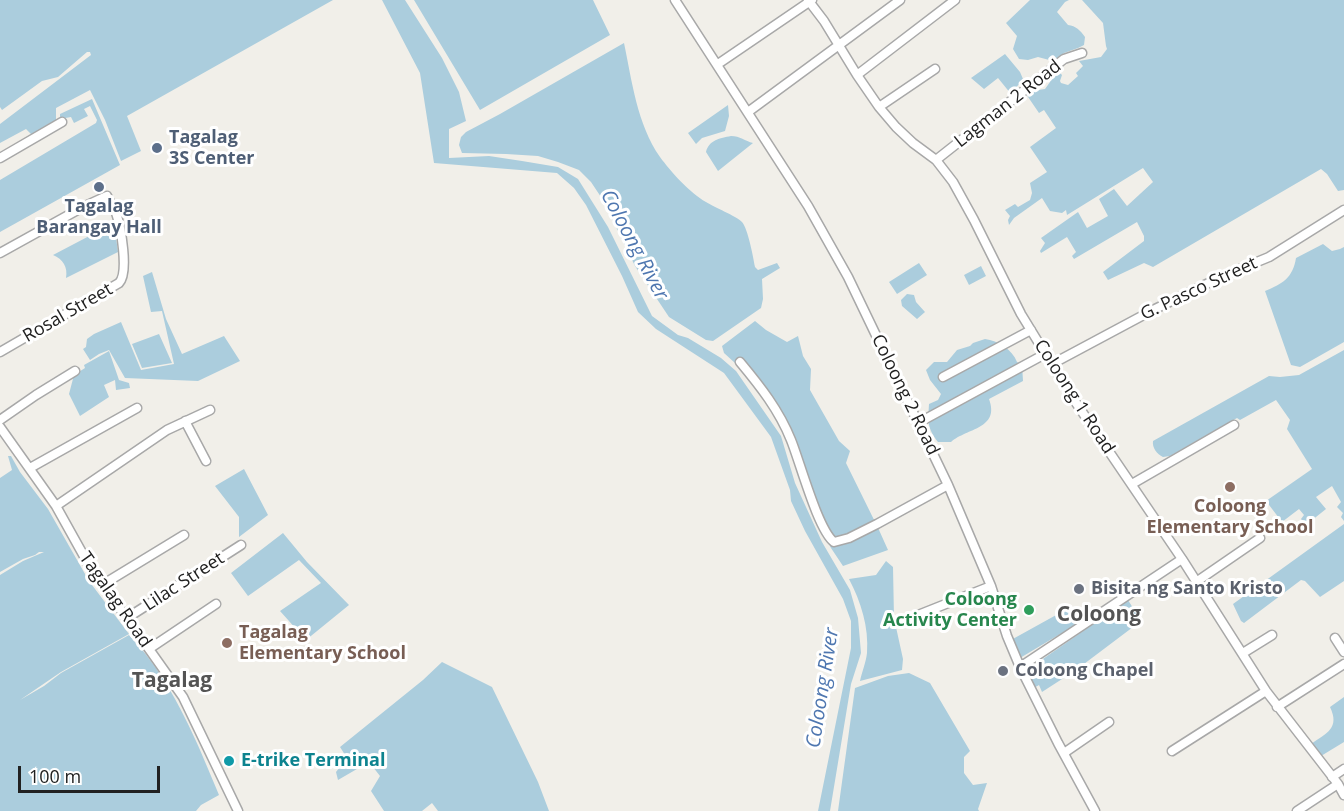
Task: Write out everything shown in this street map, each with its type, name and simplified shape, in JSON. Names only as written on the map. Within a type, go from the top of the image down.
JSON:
[{"type":"street","name":"Coloong 2 Road","points":[[675,0],[808,206],[848,277],[948,485],[991,586],[1020,667],[1095,811]]},
{"type":"street","points":[[748,112],[900,0]]},
{"type":"street","points":[[857,75],[955,0]]},
{"type":"street","points":[[718,64],[810,1]]},
{"type":"street","name":"Coloong 1 Road","points":[[810,1],[879,107],[913,143],[936,160],[953,182],[1021,314],[1070,394],[1182,559],[1266,691],[1335,780],[1344,795]]},
{"type":"street","name":"Lagman 2 Road","points":[[936,160],[1064,59],[1082,53]]},
{"type":"street","points":[[879,107],[935,69]]},
{"type":"street","points":[[0,158],[62,122]]},
{"type":"street","name":"Rosal Street","points":[[0,253],[107,196],[116,215],[123,254],[122,279],[119,283],[0,352]]},
{"type":"street","name":"G. Pasco Street","points":[[1052,364],[1153,310],[1223,276],[1269,257],[1344,210]]},
{"type":"street","points":[[943,377],[1030,330]]},
{"type":"street","points":[[918,423],[1045,354]]},
{"type":"street","points":[[740,362],[771,401],[790,438],[808,491],[826,532],[834,542],[849,538],[877,524],[948,485]]},
{"type":"street","points":[[0,420],[75,371]]},
{"type":"street","points":[[30,468],[136,408]]},
{"type":"street","points":[[56,506],[167,429],[210,410]]},
{"type":"street","points":[[185,421],[206,461]]},
{"type":"street","points":[[1132,484],[1234,424]]},
{"type":"street","name":"Tagalag Road","points":[[0,427],[56,506],[102,585],[183,697],[238,811]]},
{"type":"street","points":[[102,585],[184,535]]},
{"type":"street","points":[[1196,582],[1260,538]]},
{"type":"street","name":"Lilac Street","points":[[127,618],[241,545]]},
{"type":"street","points":[[1020,667],[1182,559]]},
{"type":"street","points":[[913,617],[991,586]]},
{"type":"street","points":[[149,649],[216,604]]},
{"type":"street","points":[[1243,653],[1272,635]]},
{"type":"street","points":[[1335,638],[1344,652]]},
{"type":"street","points":[[1277,707],[1344,664]]},
{"type":"street","points":[[1172,751],[1266,691]]},
{"type":"street","points":[[1064,753],[1109,722]]},
{"type":"street","points":[[1298,811],[1335,780],[1344,769]]},
{"type":"water","points":[[0,0],[333,0],[127,116],[141,151],[121,161],[90,90],[56,108],[56,121],[32,135],[26,129],[0,143],[0,124],[91,55],[87,52],[58,77],[42,81],[2,110],[0,107]]},
{"type":"water","points":[[382,0],[405,0],[442,58],[459,92],[466,121],[449,129],[449,158],[489,156],[522,161],[558,167],[578,179],[608,227],[652,316],[678,335],[688,338],[721,358],[736,371],[781,436],[795,483],[822,542],[850,590],[858,618],[861,653],[851,684],[830,811],[818,811],[851,648],[851,621],[843,599],[791,501],[790,490],[771,437],[724,373],[656,329],[638,312],[586,205],[574,188],[557,173],[434,163],[420,73]]},
{"type":"water","points":[[414,0],[593,0],[610,35],[480,110]]},
{"type":"water","points":[[1030,0],[1069,0],[1057,12],[1068,25],[1080,30],[1085,37],[1084,45],[1064,53],[1053,61],[1038,57],[1028,60],[1019,59],[1013,49],[1017,36],[1006,23]]},
{"type":"water","points":[[1082,0],[1344,0],[1344,190],[1338,191],[1321,169],[1153,267],[1144,263],[1108,280],[1103,272],[1144,241],[1137,222],[1074,259],[1072,256],[1076,252],[1067,237],[1041,253],[1045,243],[1041,238],[1078,212],[1087,228],[1108,216],[1099,199],[1114,189],[1127,206],[1153,182],[1143,168],[1067,215],[1066,210],[1062,213],[1050,211],[1042,198],[1014,218],[1009,225],[1010,216],[1005,210],[1015,204],[1018,207],[1030,200],[1032,193],[1030,183],[1047,172],[1030,147],[1056,128],[1044,110],[1039,113],[1026,94],[1034,88],[1045,89],[1050,82],[1049,77],[1058,71],[1062,75],[1061,83],[1068,85],[1078,76],[1076,73],[1083,66],[1079,61],[1101,57],[1107,49],[1103,23]]},
{"type":"water","name":"Coloong River","points":[[624,43],[641,116],[660,157],[694,193],[742,222],[748,236],[755,267],[758,270],[777,263],[780,268],[762,279],[761,308],[713,341],[706,340],[669,317],[635,266],[603,200],[591,182],[579,170],[538,156],[462,153],[459,145],[461,137],[466,132]]},
{"type":"water","points":[[1005,54],[1023,79],[1011,94],[998,78],[984,89],[971,78]]},
{"type":"water","points":[[92,99],[120,165],[0,232],[0,180],[96,123],[97,120],[90,106],[84,109],[88,116],[74,123],[71,117],[60,119],[60,114]]},
{"type":"water","points":[[728,105],[729,116],[725,131],[702,138],[696,144],[688,133]]},
{"type":"water","points":[[731,136],[753,143],[718,171],[706,152],[707,148],[716,140]]},
{"type":"water","points":[[114,223],[118,252],[66,278],[64,264],[53,255]]},
{"type":"water","points":[[1323,244],[1332,251],[1344,247],[1344,342],[1300,367],[1291,365],[1265,291],[1286,279],[1295,265],[1296,258]]},
{"type":"water","points":[[919,263],[927,275],[897,294],[889,282]]},
{"type":"water","points":[[981,266],[986,276],[969,285],[964,275]]},
{"type":"water","points":[[152,272],[166,319],[182,354],[224,336],[240,361],[198,381],[125,378],[109,350],[90,360],[83,349],[86,347],[87,339],[121,322],[141,370],[174,364],[162,311],[151,312],[143,276]]},
{"type":"water","points":[[907,294],[914,295],[916,302],[925,312],[917,319],[902,306],[901,300]]},
{"type":"water","points":[[755,321],[787,342],[798,336],[803,356],[811,369],[810,390],[839,441],[850,451],[846,463],[888,550],[843,566],[831,548],[801,484],[786,435],[776,416],[747,374],[724,353],[722,346]]},
{"type":"water","points":[[159,334],[172,363],[142,368],[132,344]]},
{"type":"water","points":[[985,339],[1000,344],[1012,353],[1017,362],[1022,365],[1023,381],[989,399],[991,409],[986,422],[951,442],[938,442],[932,433],[928,415],[929,404],[938,400],[941,394],[930,380],[926,370],[934,362],[947,362],[957,350]]},
{"type":"water","points":[[1344,350],[1344,521],[1341,517],[1343,513],[1337,507],[1341,502],[1332,486],[1316,497],[1326,509],[1306,525],[1301,519],[1304,515],[1299,509],[1282,522],[1266,501],[1312,469],[1287,429],[1290,420],[1276,400],[1240,420],[1237,418],[1170,456],[1163,457],[1154,448],[1153,441],[1269,376],[1299,375]]},
{"type":"water","points":[[109,351],[119,380],[129,383],[130,388],[116,390],[115,380],[104,385],[109,397],[80,416],[69,394],[74,375],[85,368],[84,365]]},
{"type":"water","points":[[8,456],[11,456],[48,509],[89,581],[129,634],[61,672],[20,700],[61,673],[129,635],[161,675],[180,708],[219,795],[201,805],[196,811],[0,811],[0,575],[44,552],[23,559],[0,572],[0,478],[12,470]]},
{"type":"water","points":[[244,469],[268,515],[239,537],[239,517],[215,486]]},
{"type":"water","points":[[1344,524],[1344,581],[1320,597],[1305,581],[1301,580],[1244,623],[1241,621],[1233,604]]},
{"type":"water","points":[[283,533],[307,562],[349,605],[306,640],[280,611],[321,583],[299,560],[248,596],[231,573]]},
{"type":"water","points":[[886,561],[893,567],[894,618],[903,659],[902,670],[860,681],[866,660],[867,634],[860,606],[849,579],[876,575]]},
{"type":"water","points":[[1128,600],[1141,621],[1076,670],[1042,692],[1039,685],[1034,688],[1024,672]]},
{"type":"water","points":[[1067,609],[1077,624],[1020,658],[1011,640]]},
{"type":"water","points":[[442,662],[492,687],[538,782],[549,811],[438,811],[432,803],[422,811],[384,811],[371,791],[380,776],[369,762],[338,780],[336,772],[347,758],[340,747]]},
{"type":"water","points":[[909,673],[930,683],[970,751],[964,757],[964,773],[973,785],[987,783],[979,811],[838,811],[855,688],[888,676]]},
{"type":"water","points":[[1344,697],[1344,742],[1321,756],[1311,744],[1322,737],[1333,725],[1333,714],[1330,707]]},
{"type":"place","name":"Tagalag 3S Center","points":[[157,148]]},
{"type":"place","name":"Tagalag Barangay Hall","points":[[99,187]]},
{"type":"place","name":"Coloong Elementary School","points":[[1230,487]]},
{"type":"place","name":"Bisita ng Santo Kristo","points":[[1079,589]]},
{"type":"place","name":"Coloong Activity Center","points":[[1029,610]]},
{"type":"place","name":"Tagalag Elementary School","points":[[227,643]]},
{"type":"place","name":"Coloong Chapel","points":[[1003,671]]},
{"type":"place","name":"E-trike Terminal","points":[[229,761]]},
{"type":"district","name":"Coloong","points":[[1099,615]]},
{"type":"district","name":"Tagalag","points":[[172,681]]}]
